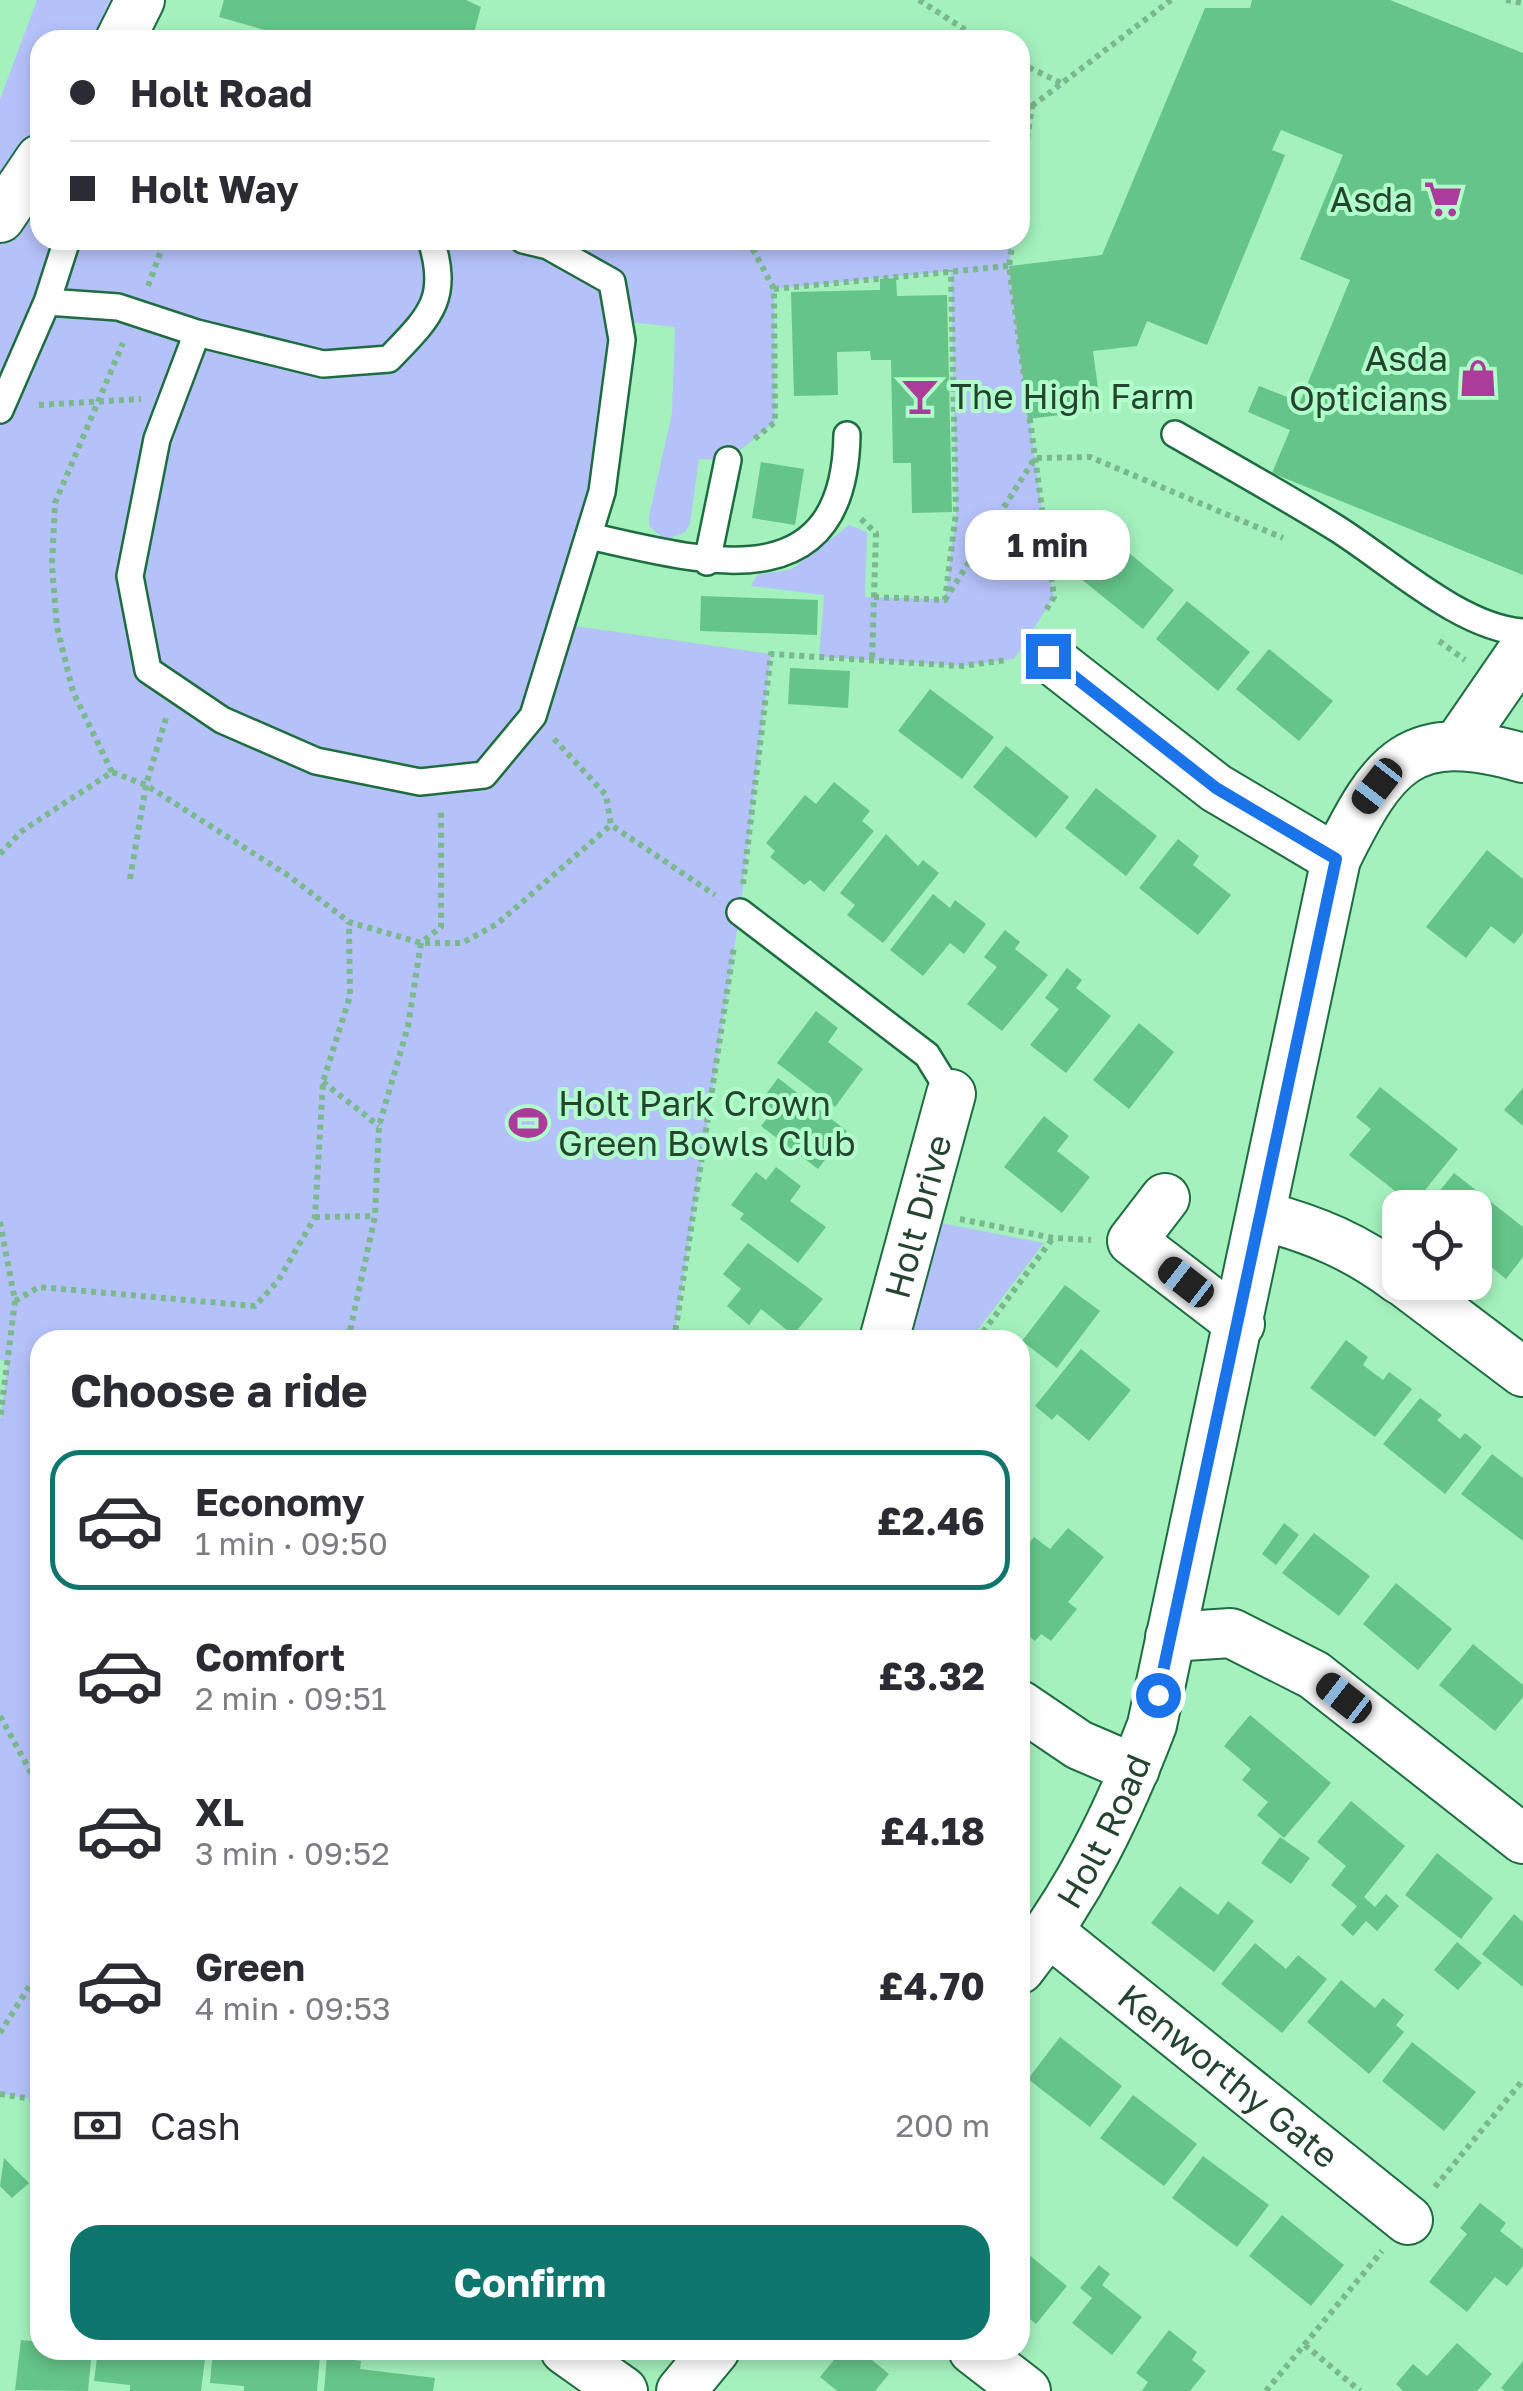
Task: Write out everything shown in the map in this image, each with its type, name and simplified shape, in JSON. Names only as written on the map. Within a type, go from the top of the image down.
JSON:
[{"type":"street","points":[[125,30],[140,0]]},
{"type":"street","points":[[0,218],[30,174]]},
{"type":"street","points":[[1041,642],[1216,788],[1336,859]]},
{"type":"street","points":[[1510,668],[1458,743],[1523,758]]},
{"type":"street","name":"Holt Road","points":[[1030,1957],[1049,1932],[1116,1817],[1152,1724],[1336,859],[1364,803],[1390,768],[1422,750],[1458,743]]},
{"type":"street","name":"Holt Drive","points":[[887,1330],[951,1094]]},
{"type":"street","points":[[1165,1198],[1132,1241],[1240,1324]]},
{"type":"street","points":[[1263,1216],[1314,1229],[1358,1248],[1382,1266]]},
{"type":"street","points":[[1434,1300],[1514,1348]]},
{"type":"street","points":[[1170,1637],[1231,1633],[1314,1675],[1523,1839]]},
{"type":"street","points":[[1030,1712],[1079,1746],[1135,1769]]},
{"type":"street","name":"Kenworthy Gate","points":[[1049,1932],[1408,2220]]},
{"type":"street","points":[[579,2360],[623,2391]]},
{"type":"street","points":[[681,2391],[707,2360]]},
{"type":"street","points":[[986,2360],[1026,2391]]},
{"type":"lane","points":[[0,409],[47,302],[65,250]]},
{"type":"lane","points":[[47,302],[118,307],[196,333],[322,364],[389,359],[431,315],[441,279],[434,250]]},
{"type":"lane","points":[[196,333],[157,439],[130,576],[148,670],[222,720],[316,761],[420,782],[484,775],[533,716],[602,492],[622,340],[612,282],[555,250]]},
{"type":"lane","points":[[1175,434],[1337,528],[1465,614],[1502,630],[1523,632]]},
{"type":"lane","points":[[589,536],[708,562],[762,561],[795,548],[820,526],[838,497],[846,463],[847,435]]},
{"type":"lane","points":[[708,562],[728,460]]},
{"type":"lane","points":[[740,912],[926,1055],[951,1094]]},
{"type":"path","points":[[919,0],[966,30]]},
{"type":"path","points":[[1030,120],[1032,106],[1171,0]]},
{"type":"path","points":[[1506,0],[1523,3]]},
{"type":"path","points":[[1030,68],[1061,83]]},
{"type":"path","points":[[161,250],[102,400],[55,503],[52,566],[57,627],[73,692],[112,772],[146,785],[289,876],[349,922],[420,943],[462,943],[497,924],[611,825]]},
{"type":"path","points":[[728,460],[775,422],[774,288],[753,250]]},
{"type":"path","points":[[1011,250],[1009,266],[1054,597],[1041,642]]},
{"type":"path","points":[[774,288],[1009,266]]},
{"type":"path","points":[[946,600],[956,513],[952,270]]},
{"type":"path","points":[[0,409],[102,400],[172,399]]},
{"type":"path","points":[[1036,458],[1090,457],[1299,545]]},
{"type":"path","points":[[946,600],[1036,458]]},
{"type":"path","points":[[838,497],[876,533],[872,660]]},
{"type":"path","points":[[874,597],[946,600]]},
{"type":"path","points":[[1438,640],[1510,668]]},
{"type":"path","points":[[130,879],[146,785],[175,688]]},
{"type":"path","points":[[533,716],[606,795],[611,825],[740,912]]},
{"type":"path","points":[[0,854],[22,831],[112,772]]},
{"type":"path","points":[[350,1330],[375,1216],[379,1126],[408,1026],[420,943],[441,926],[442,780]]},
{"type":"path","points":[[15,1301],[39,1287],[255,1306],[278,1282],[315,1218],[323,1082],[350,996],[349,922]]},
{"type":"path","points":[[323,1082],[379,1126]]},
{"type":"path","points":[[919,1210],[1053,1238],[1132,1241]]},
{"type":"path","points":[[315,1218],[375,1216]]},
{"type":"path","points":[[0,1222],[15,1301],[4,1361],[0,1420]]},
{"type":"path","points":[[984,1330],[1053,1238]]},
{"type":"path","points":[[0,1716],[30,1772]]},
{"type":"path","points":[[0,2033],[30,1985]]},
{"type":"path","points":[[0,2094],[30,2098]]},
{"type":"path","points":[[1304,2345],[1360,2391]]},
{"type":"shaded area","points":[[37,0],[131,0],[125,30],[30,30],[30,250],[1011,250],[1009,266],[1054,597],[1014,659],[962,666],[819,657],[824,595],[751,586],[757,575],[792,569],[849,525],[867,532],[865,597],[945,599],[956,513],[951,271],[774,289],[775,422],[728,460],[699,459],[690,524],[685,532],[665,540],[649,526],[649,516],[672,413],[675,327],[628,322],[561,624],[771,654],[740,912],[676,1330],[30,1330],[30,2098],[0,2094],[0,1420],[8,1362],[0,1360],[0,99]]},
{"type":"shaded area","points":[[941,1223],[1044,1243],[978,1330],[911,1330]]},
{"type":"building","points":[[224,0],[466,0],[481,7],[475,30],[265,30],[219,17]]},
{"type":"building","points":[[1252,0],[1390,0],[1523,53],[1523,575],[1272,473],[1290,430],[1248,412],[1259,386],[1300,402],[1350,280],[1300,259],[1343,155],[1281,130],[1272,150],[1285,155],[1207,345],[1147,321],[1137,346],[1093,351],[1101,410],[1028,419],[1009,266],[1102,255],[1205,8],[1250,8]]},
{"type":"building","name":"The High Farm","points":[[896,278],[897,296],[947,295],[952,512],[912,513],[911,463],[893,463],[891,360],[871,360],[870,351],[837,352],[838,395],[794,396],[791,292],[880,290],[880,279]]},
{"type":"building","points":[[761,462],[804,469],[795,525],[752,518]]},
{"type":"building","points":[[1112,539],[1174,590],[1143,629],[1080,578]]},
{"type":"building","points":[[701,596],[818,600],[817,635],[700,631]]},
{"type":"building","points":[[1187,601],[1250,652],[1218,691],[1156,639]]},
{"type":"building","points":[[1269,649],[1333,701],[1299,741],[1236,689]]},
{"type":"building","points":[[790,668],[850,671],[848,708],[788,704]]},
{"type":"building","points":[[930,689],[994,737],[962,779],[898,731]]},
{"type":"building","points":[[1006,746],[1069,797],[1036,838],[973,787]]},
{"type":"building","points":[[834,782],[870,811],[862,821],[874,831],[824,892],[810,880],[804,885],[770,857],[775,851],[766,843],[805,795],[816,804]]},
{"type":"building","points":[[1096,788],[1157,836],[1126,876],[1065,828]]},
{"type":"building","points":[[886,834],[918,866],[923,860],[939,873],[883,943],[847,915],[855,905],[840,893]]},
{"type":"building","points":[[1178,839],[1199,856],[1193,865],[1231,895],[1198,935],[1139,888]]},
{"type":"building","points":[[1487,850],[1523,879],[1523,933],[1514,944],[1491,926],[1466,958],[1426,927]]},
{"type":"building","points":[[933,894],[950,908],[955,900],[986,924],[964,954],[950,943],[923,976],[890,950]]},
{"type":"building","points":[[1005,930],[1020,942],[1015,949],[1048,975],[1002,1031],[967,1004],[997,967],[984,957]]},
{"type":"building","points":[[1067,968],[1082,980],[1076,988],[1111,1016],[1066,1073],[1030,1045],[1059,1009],[1045,998]]},
{"type":"building","points":[[816,1011],[838,1028],[828,1042],[863,1069],[835,1107],[777,1063]]},
{"type":"building","points":[[1139,1023],[1174,1052],[1129,1109],[1093,1080]]},
{"type":"building","points":[[778,1078],[847,1131],[818,1169],[761,1126],[774,1110],[761,1101]]},
{"type":"building","points":[[1380,1087],[1458,1149],[1425,1190],[1394,1190],[1349,1155],[1371,1129],[1356,1117]]},
{"type":"building","points":[[1523,1088],[1523,1126],[1504,1110]]},
{"type":"building","points":[[1044,1116],[1069,1136],[1057,1151],[1090,1177],[1062,1213],[1004,1167]]},
{"type":"building","points":[[776,1167],[801,1186],[790,1201],[826,1227],[798,1263],[740,1219],[744,1214],[731,1205],[756,1172],[766,1180]]},
{"type":"building","points":[[1454,1173],[1476,1190],[1440,1190]]},
{"type":"building","points":[[1492,1203],[1523,1227],[1523,1257],[1506,1279],[1492,1268]]},
{"type":"building","points":[[748,1243],[823,1299],[797,1330],[787,1330],[761,1309],[749,1325],[727,1306],[741,1289],[723,1274]]},
{"type":"building","points":[[1065,1285],[1100,1311],[1057,1368],[1030,1347],[1030,1331]]},
{"type":"building","points":[[1346,1340],[1368,1357],[1363,1365],[1383,1380],[1389,1372],[1412,1389],[1375,1437],[1310,1388]]},
{"type":"building","points":[[1081,1349],[1131,1390],[1089,1441],[1057,1414],[1052,1420],[1035,1406]]},
{"type":"building","points":[[1420,1398],[1442,1415],[1437,1420],[1460,1439],[1465,1433],[1482,1447],[1445,1494],[1383,1444]]},
{"type":"building","points":[[1492,1454],[1523,1478],[1523,1541],[1461,1494]]},
{"type":"building","points":[[1284,1523],[1299,1535],[1276,1565],[1262,1554]]},
{"type":"building","points":[[1068,1528],[1104,1557],[1068,1602],[1077,1609],[1051,1641],[1041,1634],[1035,1641],[1030,1637],[1030,1542],[1034,1537],[1050,1549]]},
{"type":"building","points":[[1314,1533],[1370,1576],[1339,1616],[1282,1573]]},
{"type":"building","points":[[1396,1583],[1452,1629],[1418,1670],[1363,1624]]},
{"type":"building","points":[[1473,1644],[1523,1685],[1523,1697],[1495,1731],[1439,1685]]},
{"type":"building","points":[[1250,1715],[1331,1783],[1284,1838],[1257,1815],[1268,1802],[1242,1780],[1251,1769],[1224,1746]]},
{"type":"building","points":[[1351,1801],[1405,1846],[1364,1897],[1375,1907],[1386,1894],[1399,1906],[1377,1931],[1366,1921],[1353,1936],[1341,1925],[1357,1906],[1331,1885],[1346,1866],[1317,1842]]},
{"type":"building","points":[[1280,1837],[1310,1858],[1291,1884],[1261,1863]]},
{"type":"building","points":[[1437,1853],[1493,1898],[1461,1939],[1405,1895]]},
{"type":"building","points":[[1180,1886],[1218,1915],[1228,1901],[1254,1921],[1214,1972],[1151,1923]]},
{"type":"building","points":[[1514,1914],[1523,1922],[1523,1987],[1482,1954]]},
{"type":"building","points":[[1457,1942],[1482,1963],[1458,1990],[1434,1970]]},
{"type":"building","points":[[1255,1943],[1286,1969],[1298,1955],[1327,1979],[1282,2033],[1221,1984]]},
{"type":"building","points":[[1341,1980],[1375,2008],[1383,1998],[1404,2015],[1396,2025],[1404,2032],[1369,2074],[1307,2022]]},
{"type":"building","points":[[1060,2037],[1122,2086],[1090,2127],[1030,2081]]},
{"type":"building","points":[[1412,2042],[1476,2092],[1444,2131],[1382,2081]]},
{"type":"building","points":[[1133,2095],[1197,2144],[1164,2186],[1100,2138]]},
{"type":"building","points":[[1203,2156],[1269,2205],[1237,2247],[1172,2198]]},
{"type":"building","points":[[4,2158],[29,2183],[12,2198],[0,2186]]},
{"type":"building","points":[[1480,2203],[1506,2223],[1500,2231],[1523,2249],[1523,2266],[1507,2286],[1495,2277],[1467,2312],[1429,2282],[1467,2234],[1460,2228]]},
{"type":"building","points":[[1282,2215],[1344,2265],[1311,2306],[1249,2256]]},
{"type":"building","points":[[1030,2256],[1067,2286],[1036,2324],[1030,2319]]},
{"type":"building","points":[[1099,2265],[1110,2274],[1102,2285],[1142,2317],[1112,2355],[1072,2323],[1092,2298],[1080,2288]]},
{"type":"building","points":[[1169,2330],[1197,2352],[1192,2360],[1206,2371],[1190,2391],[1142,2391],[1148,2382],[1136,2373]]},
{"type":"building","points":[[21,2340],[30,2341],[30,2360],[91,2360],[88,2391],[15,2390]]},
{"type":"building","points":[[1457,2343],[1492,2374],[1477,2391],[1403,2391],[1396,2384],[1413,2364],[1427,2376]]},
{"type":"building","points":[[97,2360],[205,2360],[201,2391],[130,2391],[130,2385],[94,2381]]},
{"type":"building","points":[[212,2360],[320,2360],[317,2391],[244,2391],[244,2386],[210,2383]]},
{"type":"building","points":[[327,2360],[361,2361],[360,2369],[435,2378],[433,2391],[324,2391]]},
{"type":"building","points":[[834,2360],[872,2360],[889,2374],[875,2391],[837,2391],[820,2377]]},
{"type":"building","points":[[1523,2361],[1523,2391],[1505,2391],[1501,2388]]},
{"type":"place","name":"Asda","points":[[1443,199]]},
{"type":"place","name":"Asda Opticians","points":[[1478,378]]},
{"type":"place","name":"The High Farm","points":[[920,396]]},
{"type":"place","name":"Holt Park Crown Green Bowls Club","points":[[528,1123]]},
{"type":"route","points":[[1048,656],[1216,788],[1336,859],[1158,1695]]}]
